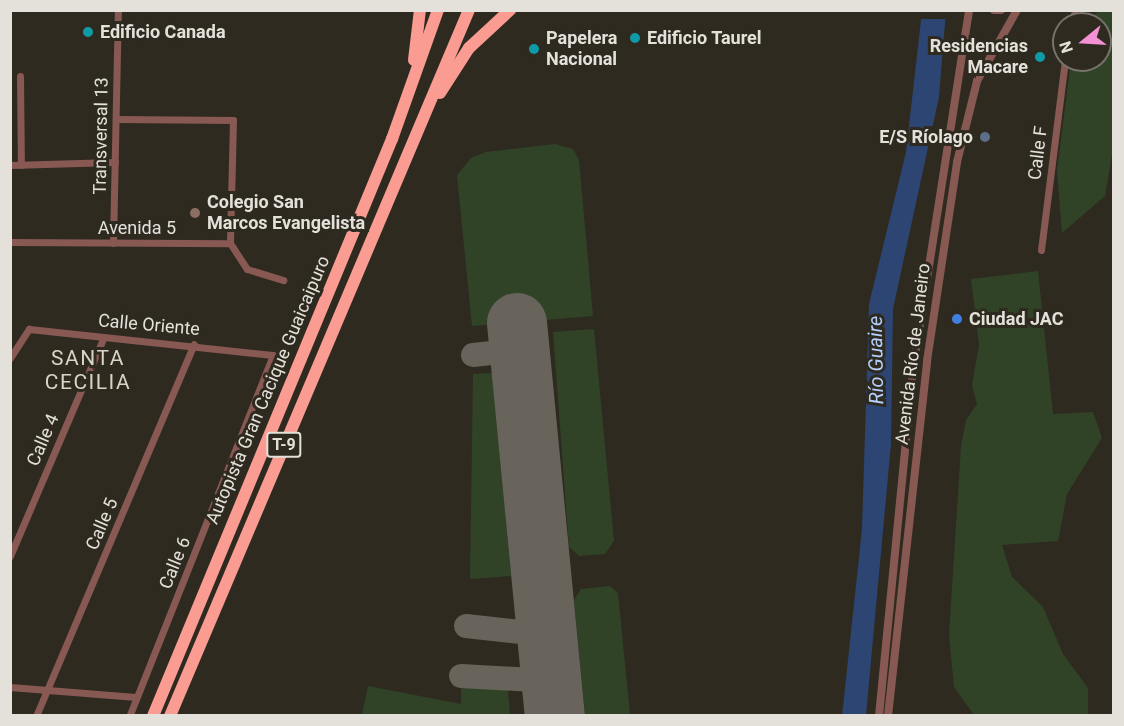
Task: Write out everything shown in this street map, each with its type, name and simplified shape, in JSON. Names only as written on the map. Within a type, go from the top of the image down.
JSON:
[{"type":"highway","points":[[404,106],[420,10]]},
{"type":"highway","name":"Autopista Gran Cacique Guaicaipuro","points":[[153,716],[404,106],[438,10]]},
{"type":"highway","name":"Autopista Gran Cacique Guaicaipuro","points":[[170,716],[469,10]]},
{"type":"highway","points":[[406,158],[469,48],[510,10]]},
{"type":"street","name":"Transversal 13","points":[[113,243],[118,10]]},
{"type":"street","name":"Avenida Río de Janeiro","points":[[879,716],[914,362],[969,10]]},
{"type":"street","points":[[993,11],[1001,10]]},
{"type":"street","name":"Avenida Río de Janeiro","points":[[888,716],[927,361],[957,162],[977,81],[1017,10]]},
{"type":"street","name":"Calle F","points":[[1041,250],[1063,72]]},
{"type":"street","points":[[20,76],[21,165]]},
{"type":"street","points":[[10,113],[20,113]]},
{"type":"street","points":[[117,119],[233,120],[230,243],[247,269],[283,280]]},
{"type":"street","points":[[10,165],[116,162]]},
{"type":"street","name":"Avenida 5","points":[[10,243],[230,243]]},
{"type":"street","name":"Calle Oriente","points":[[10,358],[22,334],[29,329],[194,344],[273,355]]},
{"type":"street","name":"Calle 4","points":[[10,556],[104,337]]},
{"type":"street","name":"Calle 5","points":[[36,716],[194,344]]},
{"type":"street","name":"Calle 6","points":[[129,716],[273,355]]},
{"type":"street","points":[[10,687],[136,697]]},
{"type":"green space","points":[[1100,10],[1113,11],[1113,149],[1105,196],[1062,233],[1057,171],[1069,72],[1112,72],[1112,12],[1098,12]]},
{"type":"green space","points":[[555,144],[573,149],[579,160],[593,316],[472,326],[457,175],[471,158],[486,152]]},
{"type":"green space","points":[[1038,271],[1053,414],[1093,412],[1102,438],[1067,494],[1058,541],[1002,545],[1012,577],[1043,607],[1063,654],[1088,688],[1088,715],[974,715],[954,687],[949,635],[961,446],[966,420],[977,404],[972,385],[979,345],[971,279]]},
{"type":"green space","points":[[594,329],[614,541],[605,554],[579,556],[569,547],[553,332]]},
{"type":"green space","points":[[492,373],[511,576],[470,579],[473,374]]},
{"type":"green space","points":[[610,586],[618,593],[630,715],[585,715],[574,600],[581,589]]},
{"type":"green space","points":[[461,682],[508,690],[510,715],[362,715],[368,686],[461,704]]},
{"type":"water","name":"Río Guaire","points":[[922,11],[946,11],[939,97],[893,309],[891,444],[866,715],[842,716],[862,529],[869,304],[906,152]]},
{"type":"pier","points":[[919,10],[949,10],[948,19],[918,19]]},
{"type":"taxiway","points":[[473,355],[520,350]]},
{"type":"taxiway","points":[[466,626],[547,635]]},
{"type":"taxiway","points":[[461,676],[552,681]]},
{"type":"runway","points":[[517,323],[555,716]]},
{"type":"place","name":"Edificio Canada","points":[[88,32]]},
{"type":"place","name":"Edificio Taurel","points":[[635,38]]},
{"type":"place","name":"Papelera Nacional","points":[[534,49]]},
{"type":"place","name":"Residencias Macare","points":[[1040,57]]},
{"type":"place","name":"E/S Ríolago","points":[[985,137]]},
{"type":"place","name":"Colegio San Marcos Evangelista","points":[[195,213]]},
{"type":"place","name":"Ciudad JAC","points":[[957,319]]},
{"type":"district","name":"SANTA CECILIA","points":[[88,370]]}]
